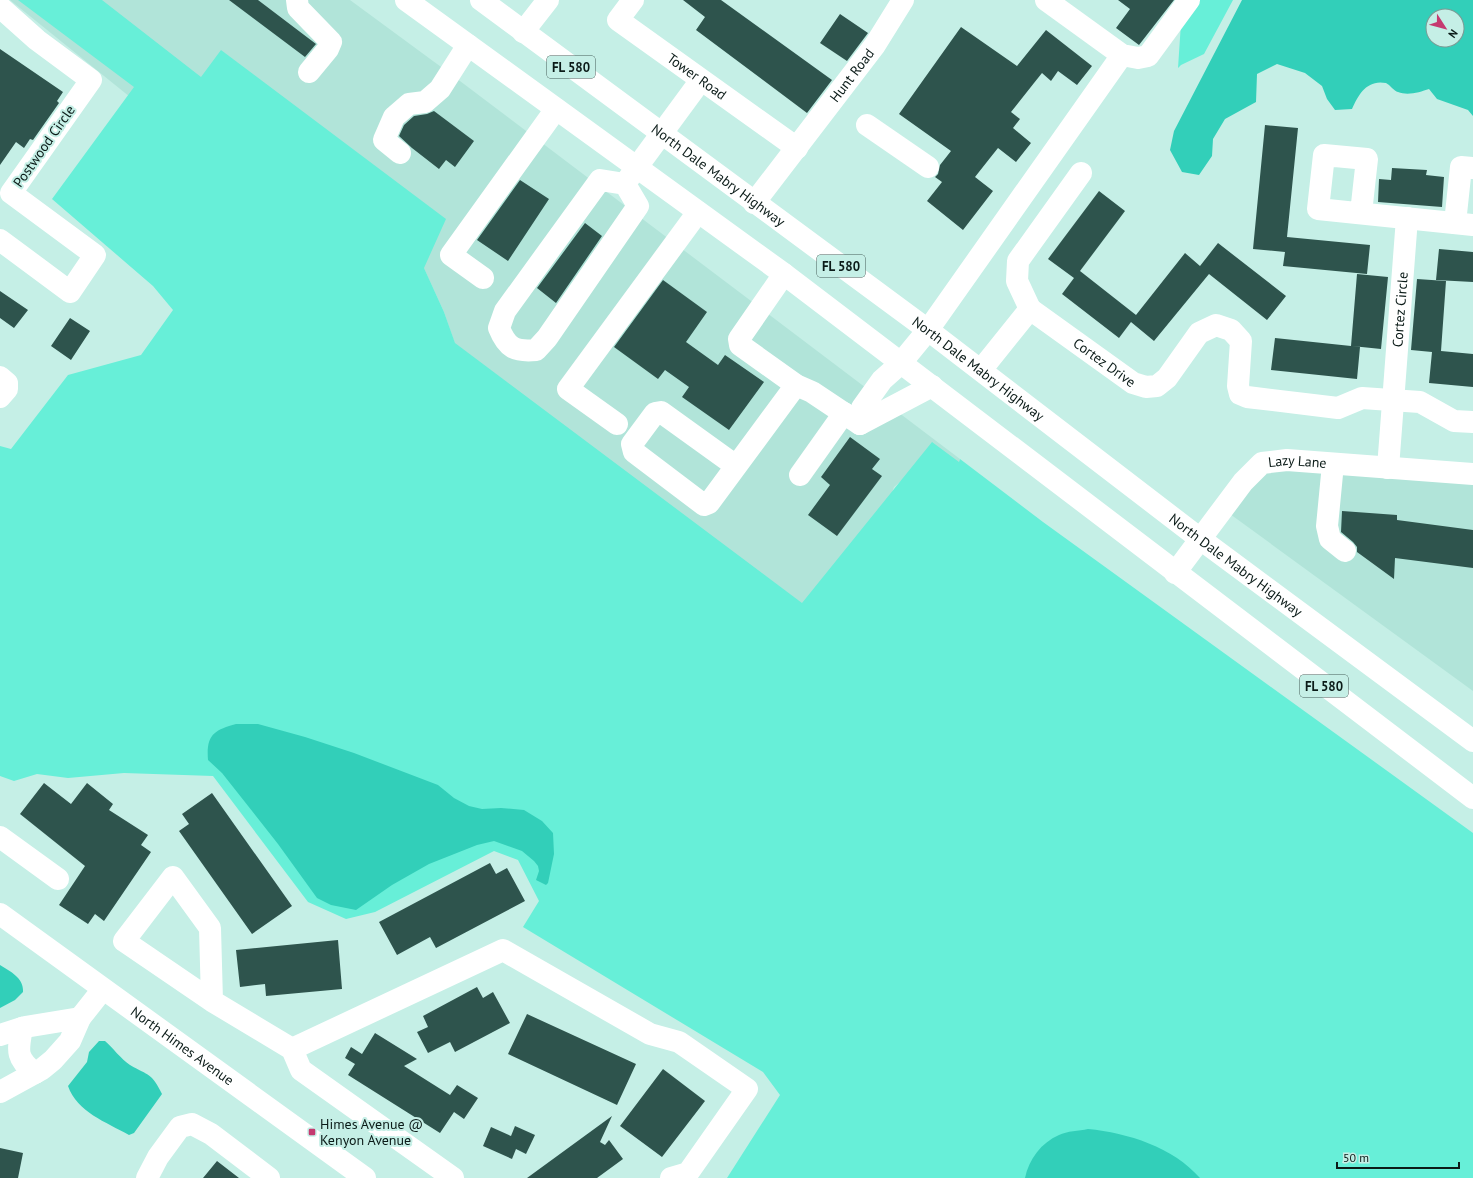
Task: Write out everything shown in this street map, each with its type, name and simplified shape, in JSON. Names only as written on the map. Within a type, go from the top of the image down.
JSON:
[{"type":"street","points":[[297,0],[298,8],[331,42],[328,49],[309,72]]},
{"type":"street","name":"FL 580","points":[[406,0],[556,109],[631,176],[698,212],[784,274],[900,364],[951,400],[1175,573],[1473,798]]},
{"type":"street","name":"North Dale Mabry Highway","points":[[480,0],[928,330],[1199,538],[1473,741]]},
{"type":"street","points":[[523,32],[548,0]]},
{"type":"street","name":"Tower Road","points":[[633,0],[618,20],[797,148]]},
{"type":"street","name":"Hunt Road","points":[[754,203],[875,45],[903,0]]},
{"type":"street","points":[[1046,0],[1122,55],[1138,58],[1148,56],[1189,0]]},
{"type":"street","name":"Postwood Circle","points":[[0,7],[37,40],[90,80],[11,193],[95,255],[70,292],[0,240]]},
{"type":"street","points":[[400,153],[384,140],[394,117],[409,104],[425,102],[440,89],[468,45]]},
{"type":"street","points":[[800,475],[862,408],[882,380],[900,364],[928,330],[1122,55]]},
{"type":"street","points":[[631,176],[638,206],[547,338],[536,350],[520,351],[504,341],[499,328],[505,311],[600,180],[631,176],[701,80]]},
{"type":"street","points":[[482,278],[450,255],[556,109]]},
{"type":"street","points":[[867,125],[928,167]]},
{"type":"street","points":[[1361,213],[1464,224],[1461,167],[1473,168]]},
{"type":"street","points":[[981,370],[1030,310],[1017,281],[1018,261],[1081,173]]},
{"type":"street","points":[[617,424],[568,389],[698,212]]},
{"type":"street","name":"Cortez Circle","points":[[1388,468],[1407,218]]},
{"type":"street","points":[[784,274],[739,340],[740,345],[796,385],[812,392],[852,419]]},
{"type":"street","name":"Cortez Drive","points":[[1030,310],[1133,383],[1146,387],[1156,386],[1167,378],[1199,333],[1216,325],[1231,330],[1241,341],[1238,386],[1240,394],[1247,397],[1338,408],[1362,398],[1393,401]]},
{"type":"street","points":[[0,377],[7,382],[7,388],[0,397]]},
{"type":"street","points":[[736,466],[661,412],[656,413],[632,444],[634,452],[704,505],[709,503],[796,385]]},
{"type":"street","points":[[852,419],[932,386]]},
{"type":"street","points":[[1393,401],[1420,402],[1454,421],[1473,422]]},
{"type":"street","name":"Lazy Lane","points":[[1175,573],[1199,538],[1242,482],[1262,463],[1288,460],[1473,474]]},
{"type":"street","points":[[1333,464],[1327,526],[1330,539],[1345,551]]},
{"type":"street","points":[[0,837],[58,879]]},
{"type":"street","points":[[212,1001],[210,928],[173,877],[124,941],[212,1001],[292,1049],[302,1070],[453,1178]]},
{"type":"street","name":"North Himes Avenue","points":[[0,914],[365,1178]]},
{"type":"street","points":[[292,1049],[503,950],[650,1034],[679,1042],[747,1089],[688,1173],[671,1178]]},
{"type":"street","points":[[1,1090],[35,1073],[53,1060],[66,1046],[80,1018],[103,989]]},
{"type":"street","points":[[0,1035],[22,1028],[80,1018]]},
{"type":"street","points":[[22,1028],[19,1043],[20,1058],[22,1063],[35,1073]]},
{"type":"street","points":[[147,1178],[158,1157],[180,1127],[192,1124],[211,1134],[269,1178]]},
{"type":"shaded area","points":[[10,0],[350,0],[452,75],[960,459],[955,476],[924,461],[894,487],[875,539],[818,595],[799,605],[463,367],[444,312],[412,242],[156,118]]},
{"type":"shaded area","points":[[18,0],[102,0],[201,77],[221,50],[446,219],[424,268],[444,312],[455,343],[802,603],[932,442],[959,462],[960,459],[1043,522],[1473,833],[1473,1178],[727,1178],[780,1095],[763,1072],[523,927],[539,901],[518,860],[494,851],[375,912],[346,919],[308,902],[213,776],[124,773],[68,778],[37,774],[14,781],[0,776],[0,446],[11,449],[68,375],[141,355],[173,310],[153,286],[52,199],[134,87]]},
{"type":"shaded area","points":[[1197,0],[1233,0],[1204,54],[1181,65],[1178,68],[1181,23]]},
{"type":"shaded area","points":[[1242,0],[1473,0],[1473,116],[1468,110],[1437,99],[1429,89],[1406,94],[1398,92],[1386,83],[1379,82],[1374,83],[1364,89],[1357,98],[1352,109],[1335,110],[1327,99],[1322,86],[1305,73],[1277,64],[1257,74],[1256,102],[1225,119],[1213,139],[1212,156],[1199,175],[1182,172],[1170,150],[1174,131]]},
{"type":"shaded area","points":[[1289,469],[1473,483],[1473,691],[1230,514],[1250,488],[1267,471]]},
{"type":"shaded area","points":[[236,724],[258,724],[354,753],[438,785],[454,798],[469,806],[482,809],[501,808],[524,810],[542,821],[553,833],[554,854],[548,883],[546,885],[536,880],[539,871],[538,866],[522,851],[494,841],[477,845],[429,864],[392,885],[356,910],[331,905],[317,898],[278,844],[222,773],[208,760],[208,745],[213,735],[217,731]]},
{"type":"shaded area","points":[[0,965],[19,979],[23,987],[23,992],[15,1000],[0,1008]]},
{"type":"shaded area","points":[[99,1041],[105,1041],[127,1063],[152,1078],[162,1094],[134,1133],[129,1135],[85,1110],[72,1095],[68,1086],[87,1062],[89,1052]]},
{"type":"shaded area","points":[[1088,1129],[1119,1134],[1149,1143],[1177,1158],[1200,1178],[1025,1178],[1029,1164],[1041,1147],[1047,1142],[1062,1134]]},
{"type":"building","points":[[229,0],[258,0],[316,44],[305,57]]},
{"type":"building","points":[[683,0],[721,0],[832,80],[807,113],[696,30],[705,17]]},
{"type":"building","points":[[1118,0],[1174,0],[1139,45],[1116,28],[1130,9]]},
{"type":"building","points":[[840,14],[868,33],[847,61],[820,43]]},
{"type":"building","points":[[961,27],[1017,66],[1046,30],[1092,66],[1077,85],[1058,71],[1051,81],[1042,73],[1011,112],[1020,119],[1013,128],[1031,143],[1016,162],[998,148],[975,177],[993,191],[963,230],[927,201],[942,182],[935,177],[938,174],[940,165],[951,151],[899,114]]},
{"type":"building","points":[[0,49],[63,92],[57,101],[59,103],[33,140],[30,139],[24,148],[16,142],[0,165]]},
{"type":"building","points":[[434,111],[474,141],[455,167],[446,160],[439,169],[399,136],[404,125],[414,116],[427,114]]},
{"type":"building","points":[[1265,125],[1298,128],[1287,237],[1370,245],[1367,274],[1283,266],[1285,252],[1253,249]]},
{"type":"building","points":[[1392,168],[1427,170],[1426,175],[1444,177],[1442,207],[1378,202],[1379,179],[1391,180]]},
{"type":"building","points":[[520,180],[549,199],[508,261],[477,240]]},
{"type":"building","points":[[1099,191],[1125,211],[1080,271],[1136,315],[1185,253],[1200,266],[1218,243],[1286,296],[1267,320],[1209,274],[1154,341],[1131,322],[1119,338],[1062,294],[1074,278],[1048,259]]},
{"type":"building","points":[[585,223],[602,236],[556,303],[537,288]]},
{"type":"building","points":[[1439,249],[1473,252],[1473,282],[1436,280]]},
{"type":"building","points":[[1357,274],[1388,277],[1381,349],[1352,346],[1360,347],[1357,379],[1271,370],[1275,338],[1351,346]]},
{"type":"building","points":[[1417,279],[1446,281],[1441,351],[1473,354],[1473,387],[1429,383],[1432,352],[1411,350]]},
{"type":"building","points":[[663,280],[707,312],[686,342],[718,365],[725,355],[764,382],[729,430],[682,397],[689,387],[665,370],[658,379],[614,347]]},
{"type":"building","points":[[0,291],[28,310],[14,328],[0,318]]},
{"type":"building","points":[[70,318],[90,331],[71,360],[51,346]]},
{"type":"building","points":[[850,437],[880,459],[872,469],[882,476],[837,536],[808,515],[830,485],[821,477]]},
{"type":"building","points":[[1342,511],[1397,515],[1397,520],[1473,530],[1473,568],[1395,558],[1394,579],[1357,552],[1357,547],[1353,542],[1341,532]]},
{"type":"building","points":[[44,783],[71,804],[87,783],[113,804],[109,810],[148,835],[141,845],[151,852],[104,921],[95,914],[88,924],[59,905],[85,866],[20,814]]},
{"type":"building","points":[[212,793],[292,906],[252,934],[179,831],[189,824],[182,814]]},
{"type":"building","points":[[490,863],[496,874],[507,868],[525,901],[436,948],[430,937],[397,955],[379,922]]},
{"type":"building","points":[[338,940],[342,989],[266,996],[265,984],[240,987],[236,950]]},
{"type":"building","points":[[477,987],[483,998],[493,992],[510,1023],[455,1052],[450,1042],[428,1053],[417,1032],[428,1027],[423,1016]]},
{"type":"building","points":[[527,1014],[636,1064],[617,1105],[508,1054]]},
{"type":"building","points":[[375,1033],[417,1059],[404,1066],[450,1095],[457,1085],[478,1098],[464,1119],[454,1112],[440,1133],[348,1075],[355,1064],[345,1058],[351,1047],[362,1054]]},
{"type":"building","points":[[663,1069],[705,1101],[662,1157],[620,1126]]},
{"type":"building","points":[[612,1116],[600,1142],[605,1145],[609,1140],[623,1159],[597,1178],[527,1178]]},
{"type":"building","points":[[515,1126],[535,1135],[526,1154],[516,1149],[512,1159],[483,1146],[491,1127],[511,1136]]},
{"type":"building","points":[[0,1148],[23,1153],[18,1178],[0,1178]]},
{"type":"building","points":[[217,1161],[239,1178],[203,1178]]},
{"type":"place","name":"Himes Avenue @ Kenyon Avenue","points":[[312,1132]]}]
